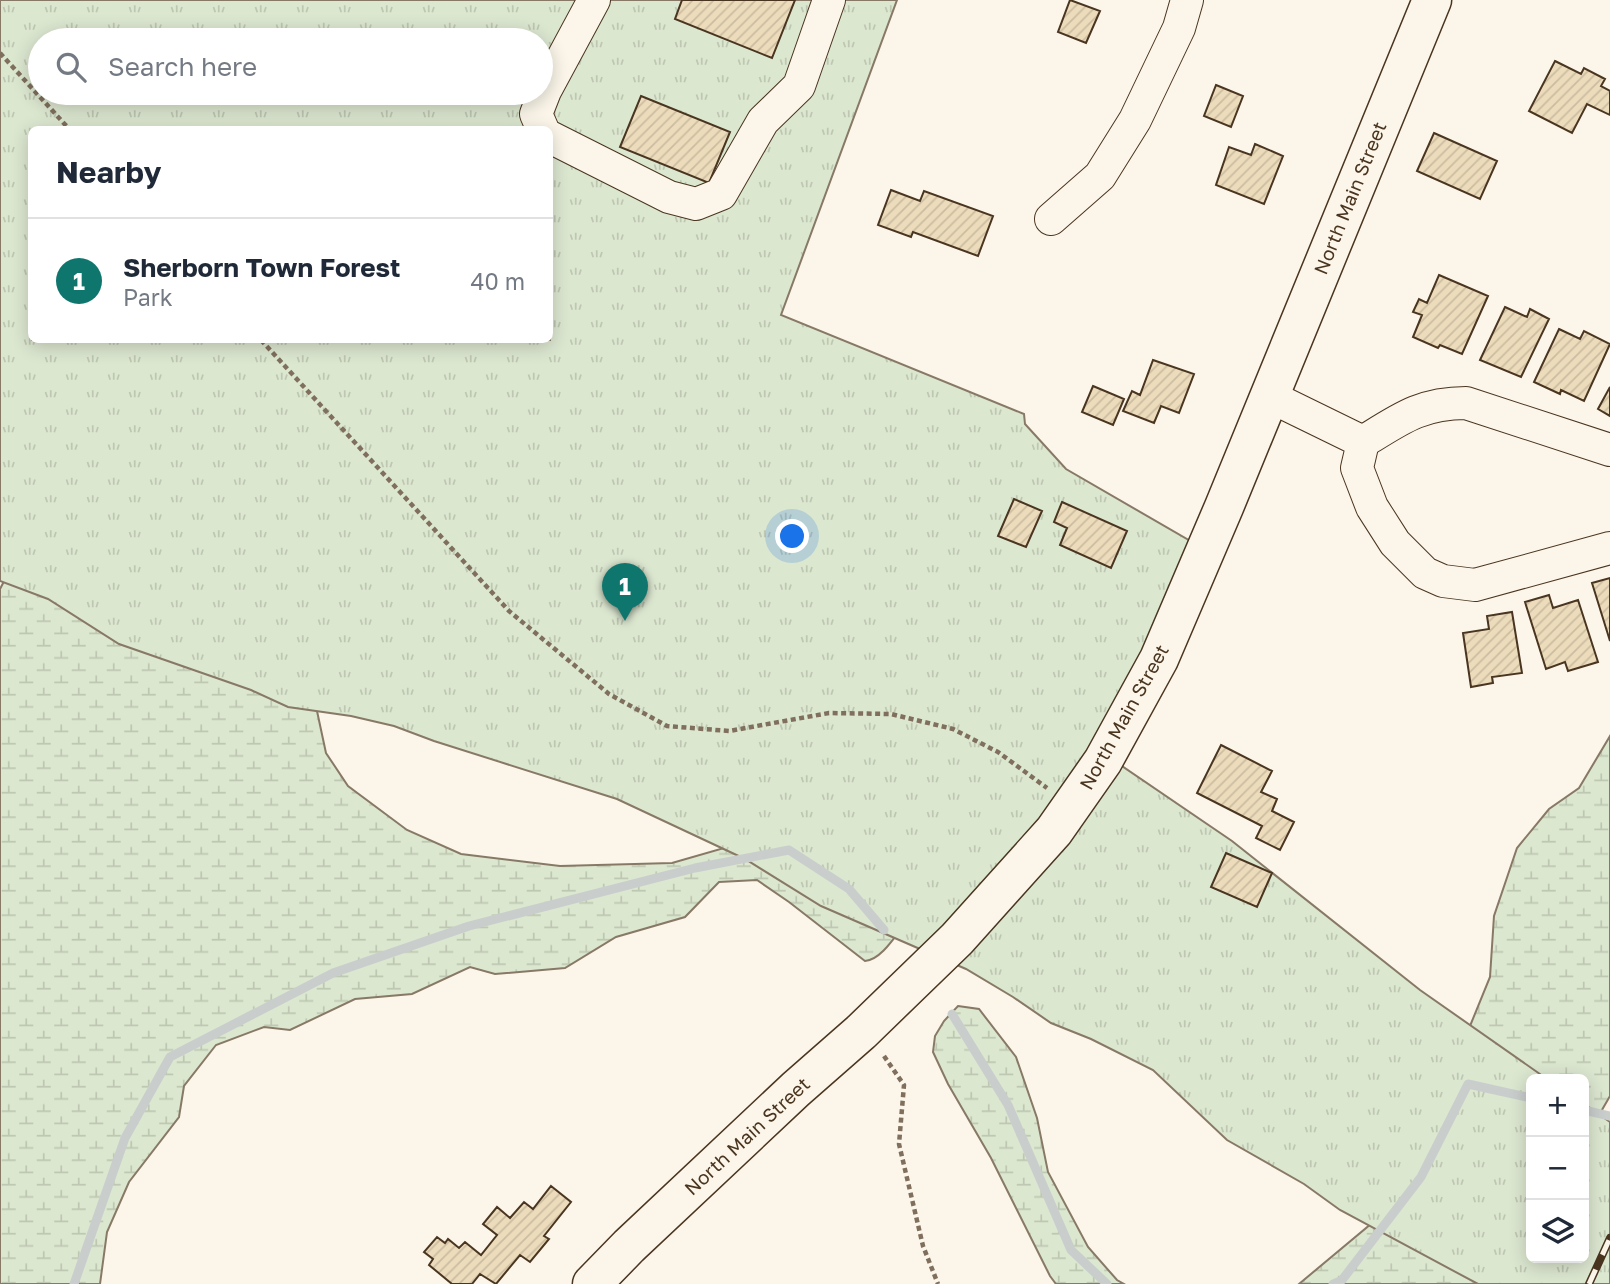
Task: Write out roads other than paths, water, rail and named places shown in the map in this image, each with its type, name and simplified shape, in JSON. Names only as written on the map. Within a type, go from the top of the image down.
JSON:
[{"type":"main road","name":"North Main Street","points":[[592,1284],[629,1245],[796,1088],[861,1032],[957,939],[1070,810],[1103,761],[1159,659],[1432,0]]},
{"type":"street","points":[[553,76],[594,0]]},
{"type":"street","points":[[553,139],[669,197],[696,204],[722,194],[763,121],[799,86],[829,0]]},
{"type":"street","points":[[1051,219],[1100,176],[1135,120],[1179,28],[1188,0]]},
{"type":"street","points":[[540,105],[536,114],[541,126]]},
{"type":"street","points":[[1269,396],[1363,442]]},
{"type":"street","points":[[1610,450],[1466,403],[1441,403],[1406,415],[1363,442],[1357,468],[1372,507],[1395,543],[1425,573],[1443,582],[1475,585],[1610,548]]},
{"type":"waterway","points":[[74,1284],[125,1138],[170,1057],[333,973],[469,926],[695,868],[789,850],[849,889],[884,930]]},
{"type":"waterway","points":[[952,1014],[1008,1105],[1071,1250],[1107,1284]]},
{"type":"waterway","points":[[1333,1284],[1342,1280],[1421,1177],[1468,1084],[1526,1097]]},
{"type":"waterway","points":[[1589,1111],[1610,1116]]},
{"type":"railway","points":[[1589,1284],[1610,1238]]},
{"type":"place","name":"Sherborn Town Forest","points":[[625,621]]}]
